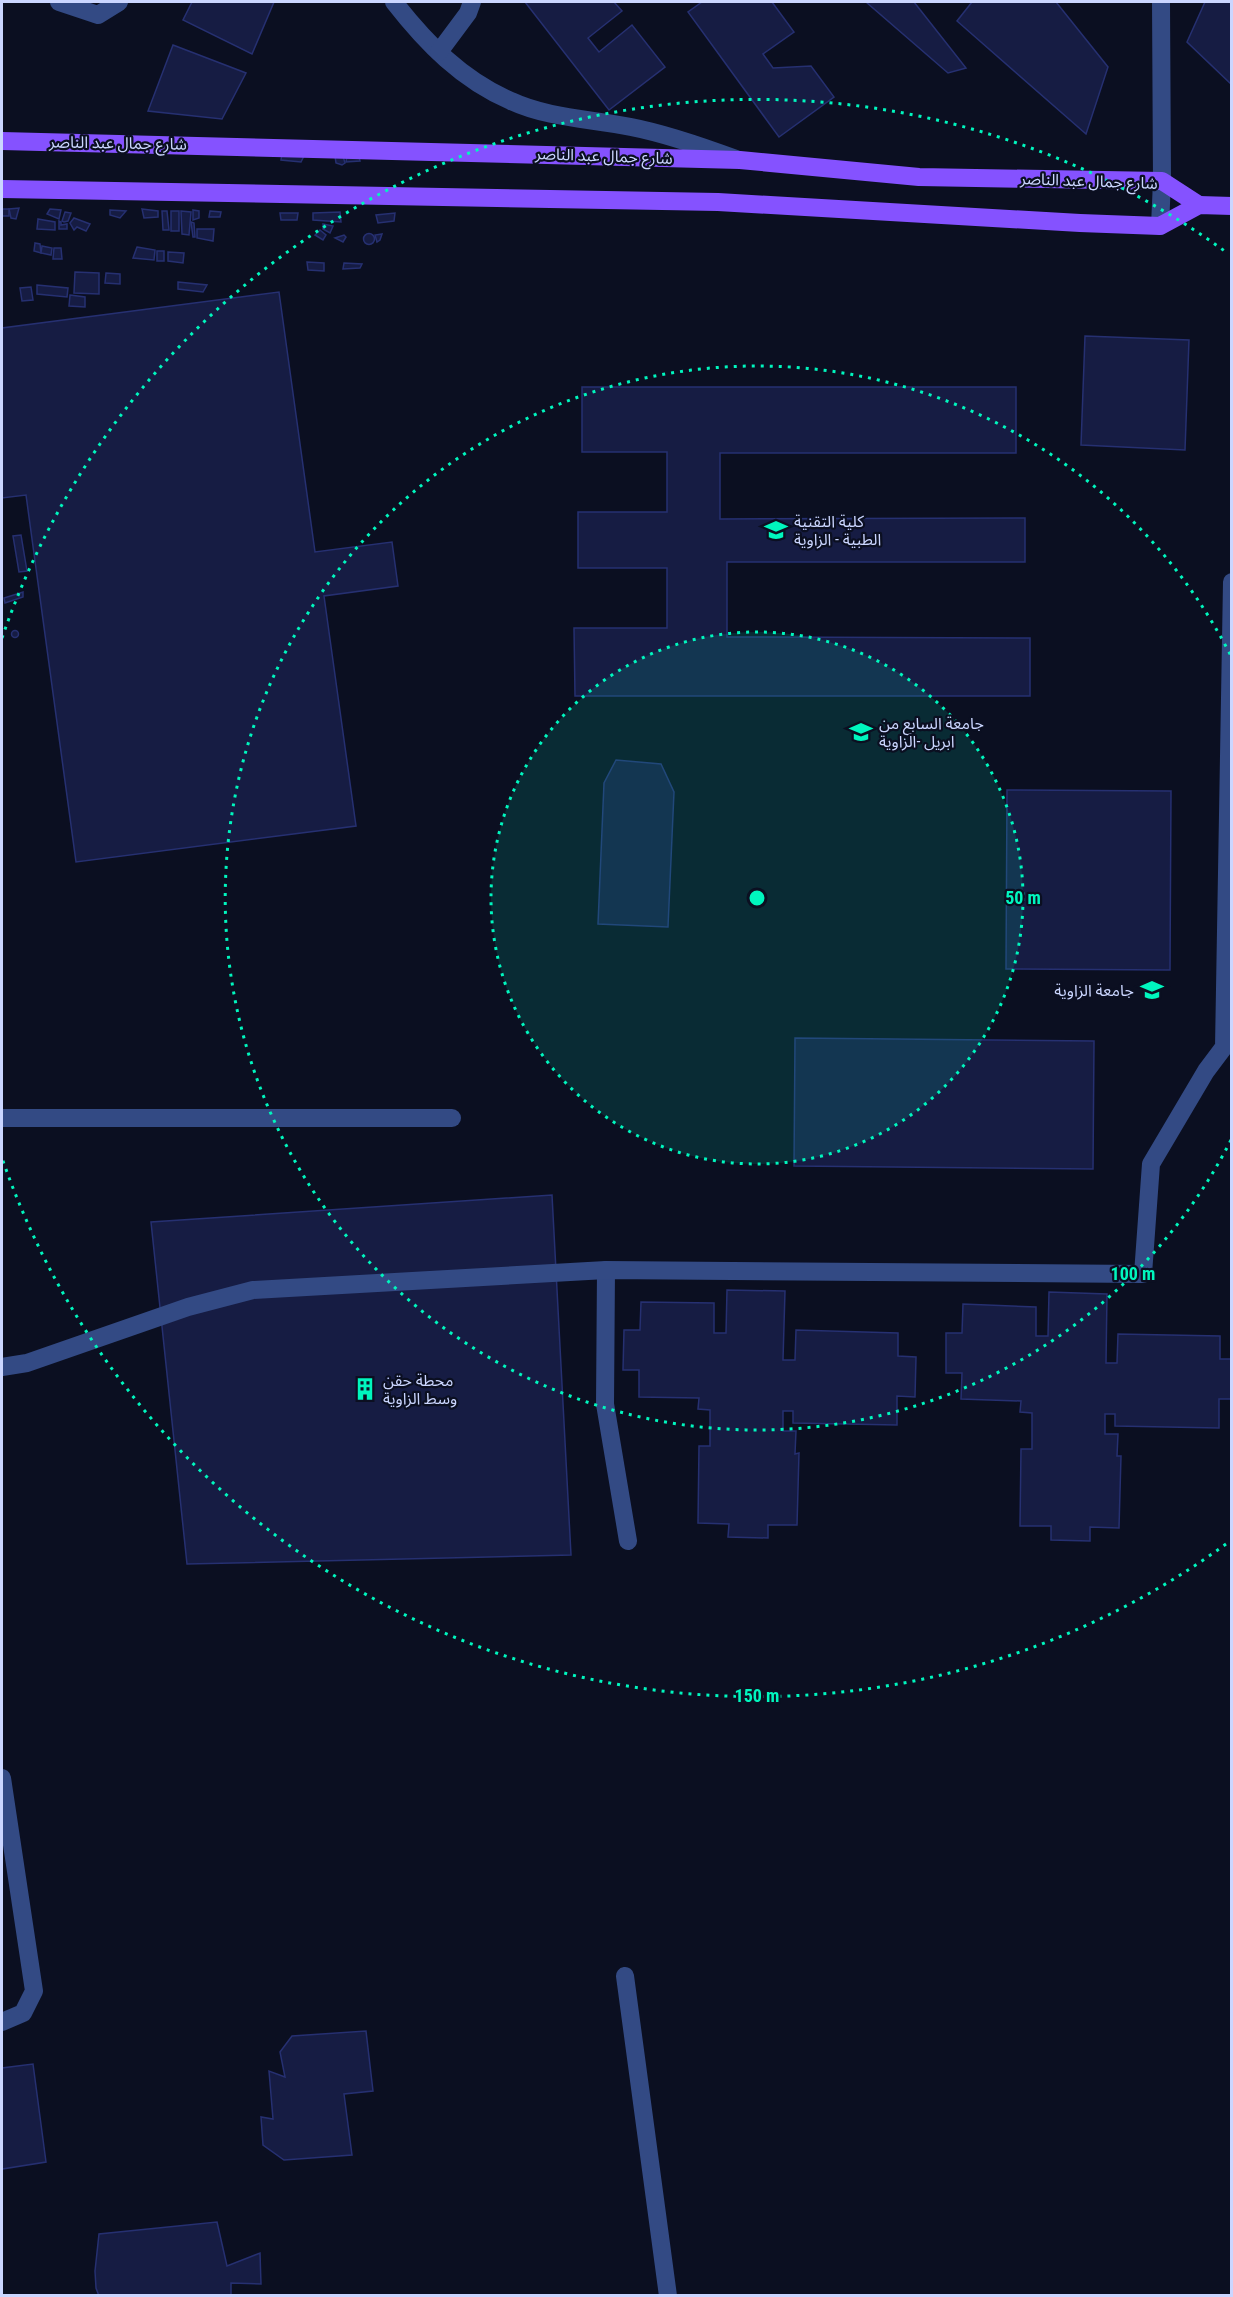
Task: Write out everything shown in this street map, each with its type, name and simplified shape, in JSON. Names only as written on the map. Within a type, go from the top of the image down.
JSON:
[{"type":"main road","name":"شارع جمال عبد الناصر","points":[[2,141],[740,160],[919,177],[1162,181],[1199,205]]},
{"type":"main road","points":[[2,189],[718,202],[1068,223],[1160,226],[1199,205],[1232,206]]},
{"type":"street","points":[[59,2],[98,15],[119,2]]},
{"type":"street","points":[[394,2],[419,34],[459,71],[486,89],[526,108],[669,136],[740,160]]},
{"type":"street","points":[[439,52],[468,13],[472,2]]},
{"type":"street","points":[[1160,226],[1161,2]]},
{"type":"street","points":[[2,1367],[27,1364],[188,1307],[253,1290],[606,1270],[1143,1274],[1150,1164],[1206,1071],[1224,1047],[1232,582]]},
{"type":"street","points":[[2,1118],[452,1118]]},
{"type":"street","points":[[606,1270],[605,1404],[628,1541]]},
{"type":"street","points":[[2,1778],[34,1991],[23,2013],[2,2022]]},
{"type":"street","points":[[625,1977],[668,2295]]},
{"type":"building","points":[[192,2],[274,2],[252,54],[183,20]]},
{"type":"building","points":[[525,2],[614,2],[622,11],[588,38],[599,52],[632,25],[665,67],[609,110]]},
{"type":"building","points":[[702,2],[772,2],[794,32],[763,54],[773,68],[811,66],[834,97],[779,137],[688,12]]},
{"type":"building","points":[[866,2],[914,2],[966,68],[948,73]]},
{"type":"building","points":[[972,2],[1056,2],[1108,67],[1086,134],[957,21]]},
{"type":"building","points":[[1205,2],[1232,2],[1232,85],[1187,42]]},
{"type":"building","points":[[173,45],[246,73],[222,119],[148,111]]},
{"type":"building","points":[[282,154],[304,156],[301,162],[281,160]]},
{"type":"building","points":[[347,155],[359,157],[360,161],[346,162]]},
{"type":"building","points":[[335,156],[343,156],[345,163],[342,165],[336,163]]},
{"type":"building","points":[[19,208],[16,219],[11,218],[9,209]]},
{"type":"building","points":[[2,209],[9,209],[9,216],[2,216]]},
{"type":"building","points":[[50,209],[61,210],[59,219],[47,214]]},
{"type":"building","points":[[142,209],[158,211],[158,217],[144,218]]},
{"type":"building","points":[[110,210],[126,211],[120,218],[110,215]]},
{"type":"building","points":[[193,210],[199,211],[199,218],[193,220]]},
{"type":"building","points":[[162,211],[167,211],[169,230],[163,230]]},
{"type":"building","points":[[171,211],[179,211],[179,231],[171,231]]},
{"type":"building","points":[[181,211],[191,212],[189,235],[182,234]]},
{"type":"building","points":[[210,211],[221,212],[220,217],[209,217]]},
{"type":"building","points":[[65,212],[71,213],[68,221],[64,222],[62,221]]},
{"type":"building","points":[[340,212],[341,222],[313,220],[313,213]]},
{"type":"building","points":[[280,213],[298,213],[297,220],[281,220]]},
{"type":"building","points":[[395,213],[394,221],[378,223],[376,215]]},
{"type":"building","points":[[74,218],[90,224],[86,231],[77,227],[74,230],[70,223]]},
{"type":"building","points":[[38,219],[55,222],[55,230],[37,229]]},
{"type":"building","points":[[59,221],[61,225],[67,224],[67,229],[59,229]]},
{"type":"building","points":[[191,222],[194,223],[195,237],[193,237]]},
{"type":"building","points":[[323,224],[333,226],[330,233],[323,229]]},
{"type":"building","points":[[197,229],[214,229],[213,241],[197,238]]},
{"type":"building","points":[[320,230],[326,235],[323,240],[315,235]]},
{"type":"building","points":[[369,234],[373,235],[373,243],[369,244],[365,243],[364,239],[365,235]]},
{"type":"building","points":[[382,234],[380,240],[377,242],[375,235]]},
{"type":"building","points":[[344,235],[346,237],[343,242],[335,238]]},
{"type":"building","points":[[35,243],[40,244],[41,253],[34,251]]},
{"type":"building","points":[[42,246],[52,248],[51,255],[41,253]]},
{"type":"building","points":[[137,247],[155,250],[154,260],[133,258]]},
{"type":"building","points":[[54,248],[61,248],[62,259],[53,259]]},
{"type":"building","points":[[157,251],[164,251],[164,261],[157,261]]},
{"type":"building","points":[[168,252],[184,253],[183,263],[168,261]]},
{"type":"building","points":[[307,262],[324,263],[324,271],[308,270]]},
{"type":"building","points":[[344,263],[362,264],[360,268],[343,269]]},
{"type":"building","points":[[75,272],[99,273],[99,294],[74,293]]},
{"type":"building","points":[[106,273],[120,274],[120,284],[105,283]]},
{"type":"building","points":[[178,282],[207,285],[203,292],[178,289]]},
{"type":"building","points":[[37,285],[68,288],[67,297],[37,294]]},
{"type":"building","points":[[31,287],[33,300],[22,301],[20,288]]},
{"type":"building","points":[[279,292],[315,552],[392,542],[398,586],[324,596],[356,826],[76,862],[26,495],[2,498],[2,328]]},
{"type":"building","points":[[70,295],[85,297],[85,307],[69,306]]},
{"type":"building","points":[[1085,336],[1189,340],[1185,450],[1081,445]]},
{"type":"building","points":[[582,387],[1016,387],[1016,453],[720,453],[720,519],[1025,518],[1025,562],[727,562],[727,637],[1030,638],[1030,696],[575,696],[574,628],[667,628],[667,568],[578,568],[578,512],[667,512],[667,452],[582,452]]},
{"type":"building","points":[[21,535],[27,571],[19,572],[13,536]]},
{"type":"building","points":[[23,592],[23,597],[5,603],[4,598]]},
{"type":"building","points":[[15,631],[18,634],[15,637],[12,634]]},
{"type":"building","points":[[616,760],[661,764],[674,792],[668,927],[598,924],[604,783]]},
{"type":"building","points":[[1007,790],[1171,791],[1170,970],[1006,969]]},
{"type":"building","points":[[795,1038],[1094,1041],[1093,1169],[794,1166]]},
{"type":"building","name":"محطة حقن وسط الزاوية","points":[[552,1195],[571,1555],[187,1564],[151,1222]]},
{"type":"building","points":[[727,1290],[785,1291],[783,1360],[795,1360],[796,1330],[898,1333],[898,1356],[916,1357],[915,1397],[897,1396],[897,1425],[793,1423],[793,1411],[783,1411],[783,1431],[796,1431],[795,1454],[799,1453],[797,1525],[768,1525],[768,1538],[728,1537],[729,1524],[698,1523],[699,1446],[710,1446],[710,1410],[698,1409],[699,1398],[639,1397],[639,1370],[623,1370],[624,1330],[640,1330],[641,1302],[714,1303],[714,1333],[726,1333]]},
{"type":"building","points":[[1049,1292],[1107,1294],[1106,1363],[1117,1363],[1118,1334],[1220,1336],[1220,1359],[1232,1359],[1232,1399],[1219,1399],[1219,1428],[1115,1426],[1115,1414],[1105,1414],[1105,1434],[1118,1434],[1117,1456],[1121,1456],[1119,1528],[1090,1527],[1090,1541],[1051,1540],[1051,1526],[1020,1526],[1021,1449],[1032,1449],[1032,1413],[1020,1412],[1021,1401],[961,1399],[962,1373],[946,1373],[946,1333],[962,1333],[963,1304],[1036,1307],[1036,1336],[1048,1336]]},
{"type":"building","points":[[366,2031],[373,2091],[344,2094],[352,2155],[284,2160],[263,2145],[261,2117],[273,2119],[269,2071],[285,2077],[280,2052],[292,2036]]},
{"type":"building","points":[[33,2064],[46,2162],[2,2169],[2,2068]]},
{"type":"building","points":[[217,2222],[227,2266],[260,2253],[261,2284],[231,2283],[231,2296],[99,2296],[95,2271],[99,2234]]},
{"type":"place","name":"كلية التقنية الطبية - الزاوية","points":[[776,530]]},
{"type":"place","name":"جامعة السابع من ابريل -الزاوية","points":[[861,732]]},
{"type":"place","name":"جامعة الزاوية","points":[[1152,990]]},
{"type":"place","name":"محطة حقن وسط الزاوية","points":[[365,1389]]}]
